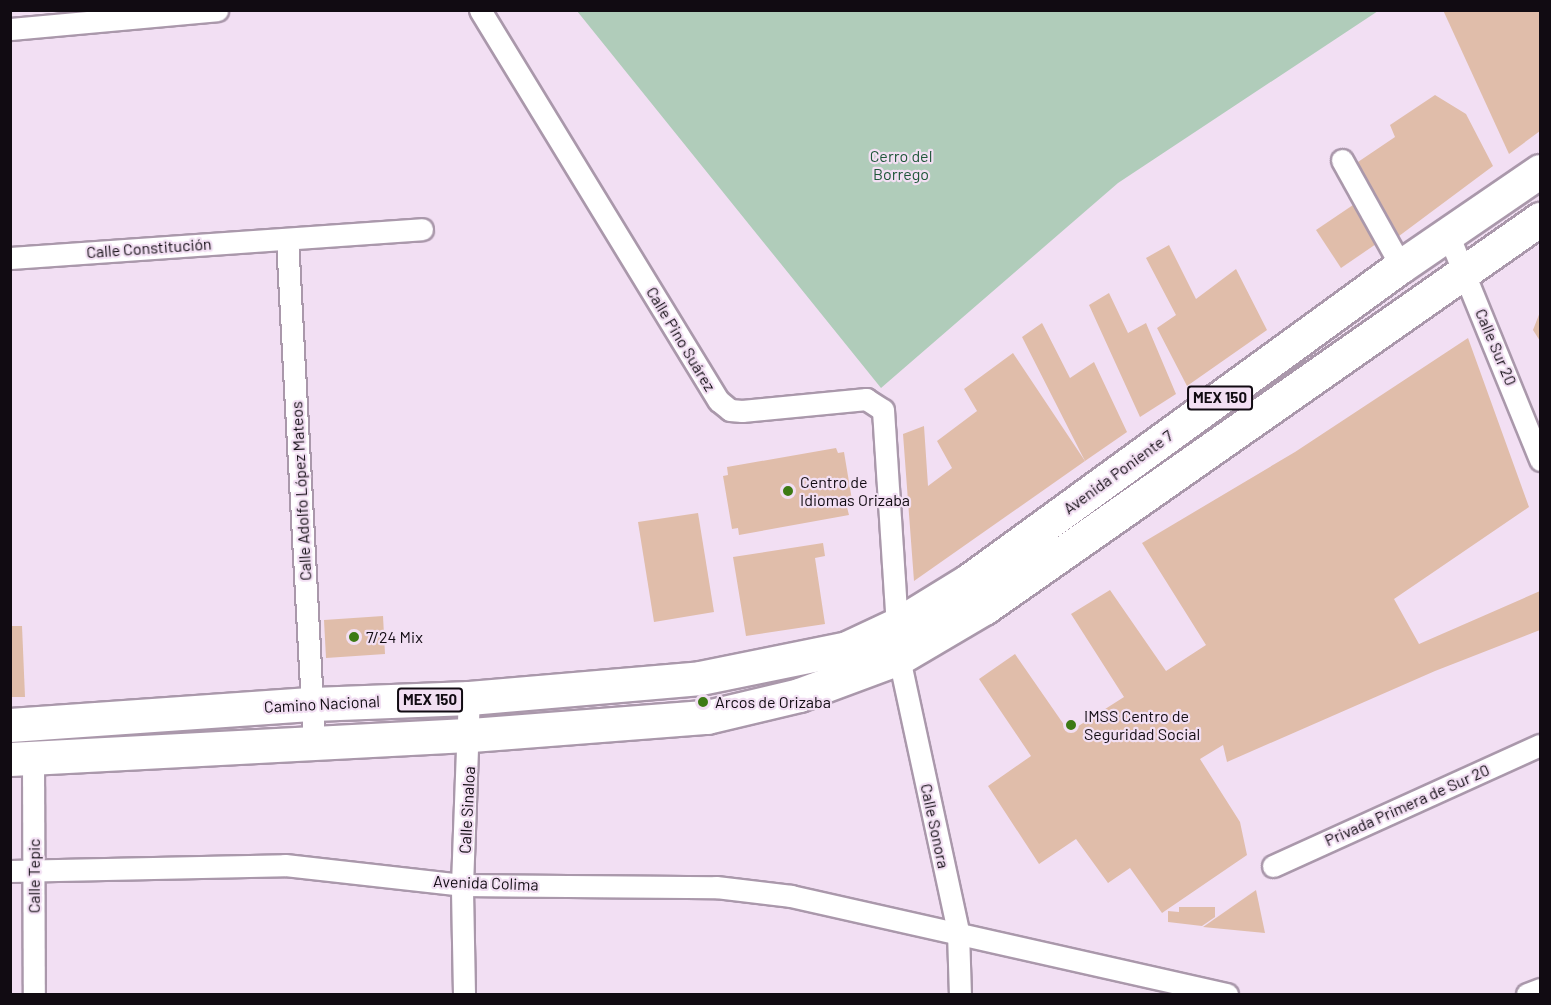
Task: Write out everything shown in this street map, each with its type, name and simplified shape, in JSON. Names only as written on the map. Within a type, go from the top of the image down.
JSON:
[{"type":"main road","name":"Avenida Poniente 7","points":[[898,624],[968,581],[1401,267],[1540,171]]},
{"type":"main road","name":"Avenida Poniente 7","points":[[899,658],[984,608],[1463,270],[1540,219]]},
{"type":"main road","name":"Camino Nacional","points":[[10,724],[313,704],[469,698],[700,678],[846,648],[898,624]]},
{"type":"main road","name":"MEX 150","points":[[22,758],[471,735],[707,717],[799,695],[899,658]]},
{"type":"street","points":[[10,29],[217,10]]},
{"type":"street","name":"Calle Pino Suárez","points":[[480,10],[719,401],[729,410],[742,411],[866,399],[883,410],[899,658]]},
{"type":"street","points":[[1342,160],[1401,267]]},
{"type":"street","name":"Calle Constitución","points":[[10,258],[422,229]]},
{"type":"street","name":"Calle Sur 20","points":[[1448,234],[1463,270],[1532,409],[1540,460]]},
{"type":"street","name":"Calle Adolfo López Mateos","points":[[286,239],[314,743]]},
{"type":"street","name":"Calle Sonora","points":[[899,658],[958,932],[960,994]]},
{"type":"street","name":"Calle Sinaloa","points":[[464,994],[462,885],[471,735],[469,698]]},
{"type":"street","name":"Privada Primera de Sur 20","points":[[1273,866],[1540,745]]},
{"type":"street","name":"Calle Tepic","points":[[22,758],[33,870],[34,994]]},
{"type":"street","name":"Avenida Colima","points":[[10,871],[285,865],[462,885],[716,887],[791,896],[1227,994]]},
{"type":"street","points":[[1527,994],[1540,989]]},
{"type":"green space","name":"Cerro del Borrego","points":[[577,11],[1378,11],[1118,183],[881,388]]},
{"type":"building","points":[[1443,10],[1540,10],[1540,131],[1509,154]]},
{"type":"building","points":[[1435,95],[1466,114],[1493,166],[1395,239],[1352,166],[1395,137],[1390,125]]},
{"type":"building","points":[[1353,205],[1379,242],[1341,268],[1316,230]]},
{"type":"building","points":[[1169,245],[1196,299],[1236,269],[1267,330],[1187,386],[1157,328],[1176,315],[1146,258]]},
{"type":"building","points":[[1109,293],[1128,333],[1146,323],[1176,394],[1140,417],[1089,305]]},
{"type":"building","points":[[1540,312],[1540,341],[1533,330]]},
{"type":"building","points":[[1042,323],[1070,378],[1094,362],[1127,432],[1085,461],[1022,337]]},
{"type":"building","points":[[1468,338],[1529,507],[1394,599],[1419,644],[1540,591],[1540,630],[1435,671],[1227,762],[1223,745],[1200,759],[1240,822],[1247,855],[1162,913],[1130,868],[1108,883],[1076,839],[1039,864],[988,786],[1031,756],[979,679],[1015,654],[1069,732],[1124,697],[1071,614],[1110,590],[1166,671],[1206,645],[1142,543],[1295,452]]},
{"type":"building","points":[[1013,353],[1085,461],[914,581],[903,434],[924,426],[928,486],[952,468],[937,441],[977,411],[964,389]]},
{"type":"building","name":"Centro de Idiomas Orizaba","points":[[836,448],[838,453],[844,452],[853,506],[847,507],[849,515],[739,535],[738,528],[732,529],[723,476],[728,475],[727,467]]},
{"type":"building","points":[[698,513],[714,612],[654,622],[638,522]]},
{"type":"building","points":[[823,543],[825,556],[815,558],[825,624],[746,636],[733,557]]},
{"type":"building","name":"7/24 Mix","points":[[383,616],[385,654],[326,658],[324,620]]},
{"type":"building","points":[[10,626],[22,626],[25,697],[10,697]]},
{"type":"building","points":[[1256,890],[1265,933],[1203,927]]},
{"type":"building","points":[[1179,907],[1215,907],[1215,917],[1202,926],[1168,922],[1168,911],[1179,912]]},
{"type":"place","name":"Centro de Idiomas Orizaba","points":[[788,491]]},
{"type":"place","name":"7/24 Mix","points":[[354,637]]},
{"type":"place","name":"Arcos de Orizaba","points":[[703,702]]},
{"type":"place","name":"IMSS Centro de Seguridad Social","points":[[1071,725]]}]
